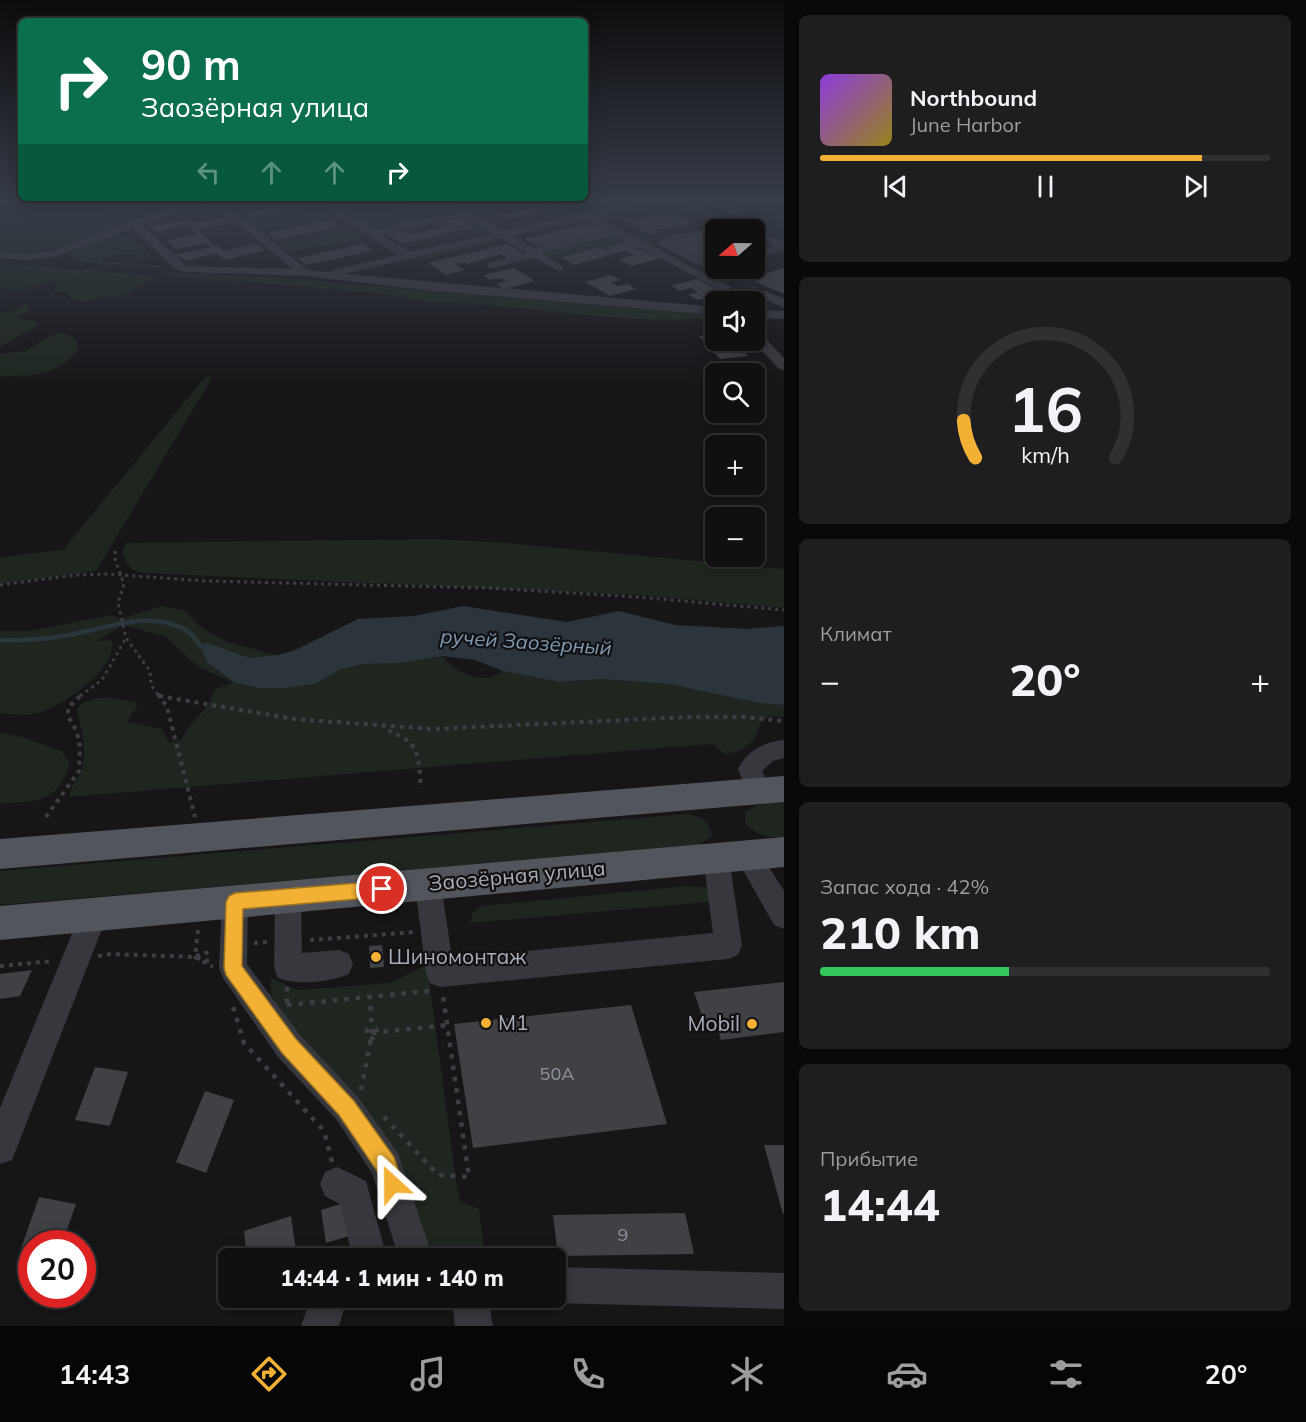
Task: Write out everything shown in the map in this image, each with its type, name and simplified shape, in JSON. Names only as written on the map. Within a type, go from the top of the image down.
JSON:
[{"type":"main road","points":[[0,855],[771,791]]},
{"type":"main road","name":"Заозёрная улица","points":[[0,923],[784,852]]},
{"type":"street","points":[[174,262],[185,269],[305,273],[433,287],[705,310]]},
{"type":"street","points":[[291,262],[305,273],[363,262]]},
{"type":"street","points":[[319,276],[374,262]]},
{"type":"street","points":[[492,265],[503,262]]},
{"type":"street","points":[[548,262],[559,268]]},
{"type":"street","points":[[677,262],[725,287]]},
{"type":"street","points":[[766,295],[784,304]]},
{"type":"street","points":[[765,316],[784,315]]},
{"type":"street","points":[[765,346],[780,361]]},
{"type":"street","points":[[755,358],[780,361]]},
{"type":"street","points":[[771,791],[750,770],[760,756],[771,750],[784,749]]},
{"type":"street","points":[[748,856],[784,915]]},
{"type":"street","points":[[428,885],[441,981],[728,945],[716,858]]},
{"type":"street","points":[[288,897],[288,968],[339,964]]},
{"type":"street","points":[[235,902],[233,968],[289,1046],[346,1108],[386,1165],[413,1248]]},
{"type":"street","points":[[0,1148],[93,915]]},
{"type":"street","points":[[337,1184],[354,1193],[368,1248]]},
{"type":"street","points":[[566,1285],[784,1291]]},
{"type":"street","points":[[320,1326],[326,1308]]},
{"type":"street","points":[[471,1308],[474,1326]]},
{"type":"path","points":[[89,262],[185,269]]},
{"type":"path","points":[[76,274],[123,262]]},
{"type":"path","points":[[737,279],[766,295]]},
{"type":"path","points":[[114,551],[114,559],[124,584],[118,603],[126,638],[128,644],[150,671],[151,685],[167,707],[200,838]]},
{"type":"path","points":[[0,585],[76,576],[121,575],[228,582],[488,588],[637,597],[784,610]]},
{"type":"path","points":[[45,817],[79,771],[80,747],[77,732],[68,716],[69,708],[78,698],[102,680],[126,638]]},
{"type":"path","points":[[159,696],[295,719],[432,729],[689,717],[744,717],[784,721]]},
{"type":"path","points":[[382,724],[386,730],[408,739],[415,749],[421,788]]},
{"type":"path","points":[[288,942],[434,931]]},
{"type":"path","points":[[0,966],[75,960],[111,954],[195,957],[233,968]]},
{"type":"path","points":[[287,1005],[370,996],[441,981],[469,1177]]},
{"type":"path","points":[[361,1092],[373,1033],[370,996]]},
{"type":"path","points":[[373,1033],[447,1025]]},
{"type":"shaded area","points":[[0,263],[156,276],[123,296],[102,297],[89,302],[73,301],[67,293],[53,291],[59,282],[44,283],[23,290],[0,286]]},
{"type":"shaded area","points":[[166,272],[266,277],[705,314],[705,319],[604,317],[470,303],[421,302],[401,296],[299,286],[158,276]]},
{"type":"shaded area","points":[[25,305],[29,306],[29,311],[18,316],[18,319],[35,321],[39,324],[0,347],[0,312],[8,313]]},
{"type":"shaded area","points":[[63,333],[74,338],[79,348],[63,364],[44,373],[0,376],[0,354],[26,351],[50,336]]},
{"type":"shaded area","points":[[205,377],[212,378],[96,571],[0,584],[0,557],[63,550]]},
{"type":"shaded area","points":[[431,539],[506,543],[705,562],[705,567],[784,569],[784,608],[637,595],[143,573],[131,569],[122,553],[126,543]]},
{"type":"shaded area","points":[[161,606],[184,610],[198,625],[227,642],[277,655],[250,658],[230,651],[207,662],[234,683],[259,688],[285,688],[314,684],[341,669],[364,664],[400,663],[442,656],[462,673],[479,678],[487,678],[503,671],[559,682],[601,679],[670,684],[759,703],[784,705],[784,717],[770,716],[760,723],[756,736],[748,745],[738,751],[724,754],[714,745],[709,744],[70,797],[70,791],[80,775],[83,764],[83,740],[77,709],[82,704],[96,698],[121,699],[136,703],[137,708],[129,717],[128,722],[162,729],[169,743],[181,740],[208,705],[215,689],[233,683],[199,667],[164,636],[123,625],[97,641],[112,640],[107,663],[88,684],[76,693],[41,712],[21,715],[0,713],[0,631],[30,631],[111,615],[121,619]]},
{"type":"shaded area","points":[[0,733],[22,737],[62,751],[70,765],[58,788],[51,794],[34,801],[0,803]]},
{"type":"shaded area","points":[[784,802],[784,837],[763,835],[745,823],[745,812],[759,805]]},
{"type":"shaded area","points":[[687,814],[704,820],[712,836],[699,845],[0,905],[0,871]]},
{"type":"shaded area","points":[[686,886],[712,888],[716,898],[708,902],[470,923],[473,912],[482,906]]},
{"type":"shaded area","points":[[432,956],[429,980],[457,1188],[461,1202],[479,1209],[484,1248],[417,1248],[394,1165],[283,1026],[271,993],[271,978],[297,990],[390,983],[423,967]]},
{"type":"water","points":[[463,606],[567,622],[619,611],[675,625],[747,629],[784,626],[784,705],[759,703],[669,684],[601,679],[559,682],[503,671],[475,660],[442,656],[400,663],[364,664],[341,669],[315,684],[285,688],[259,688],[235,683],[207,662],[200,646],[207,643],[250,658],[277,655],[293,651],[358,619],[414,616]]},
{"type":"building","points":[[302,262],[321,262],[306,265]]},
{"type":"building","points":[[474,262],[455,264],[464,270],[446,275],[428,263]]},
{"type":"building","points":[[569,262],[585,262],[574,265]]},
{"type":"building","points":[[624,262],[646,262],[632,266]]},
{"type":"building","points":[[514,268],[535,281],[504,289],[496,284],[506,281],[500,278],[490,280],[483,275]]},
{"type":"building","points":[[784,268],[784,294],[748,279],[765,279],[765,274]]},
{"type":"building","points":[[611,275],[620,280],[611,283],[618,286],[628,284],[636,289],[610,296],[585,282]]},
{"type":"building","points":[[697,279],[721,291],[705,291],[705,298],[698,300],[688,295],[698,292],[691,288],[680,291],[671,286]]},
{"type":"building","points":[[713,351],[743,351],[748,356],[720,359]]},
{"type":"building","name":"Шиномонтаж","points":[[382,945],[384,967],[370,968],[369,946]]},
{"type":"building","points":[[32,970],[20,996],[0,999],[0,974]]},
{"type":"building","points":[[784,982],[784,1032],[721,1040],[714,1018],[703,1019],[694,992]]},
{"type":"building","points":[[631,1005],[667,1124],[473,1148],[454,1024]]},
{"type":"building","points":[[95,1067],[128,1072],[110,1126],[75,1120]]},
{"type":"building","points":[[205,1091],[234,1100],[206,1173],[176,1162]]},
{"type":"building","points":[[764,1145],[784,1145],[784,1214],[783,1214]]},
{"type":"building","points":[[39,1197],[76,1204],[67,1230],[28,1230]]},
{"type":"building","points":[[350,1201],[356,1234],[326,1243],[321,1210]]},
{"type":"building","points":[[685,1213],[694,1254],[566,1256],[566,1248],[557,1248],[553,1215]]},
{"type":"building","points":[[291,1216],[296,1248],[246,1248],[244,1231]]},
{"type":"waterway","name":"ручей Заозёрный","points":[[0,640],[52,638],[128,622],[158,621],[186,630],[205,650]]},
{"type":"place","name":"Шиномонтаж","points":[[376,957]]},
{"type":"place","name":"М1","points":[[486,1023]]},
{"type":"place","name":"Mobil","points":[[752,1024]]},
{"type":"route","points":[[382,889],[235,902],[233,968],[289,1046],[346,1108],[386,1165],[392,1184]]}]
